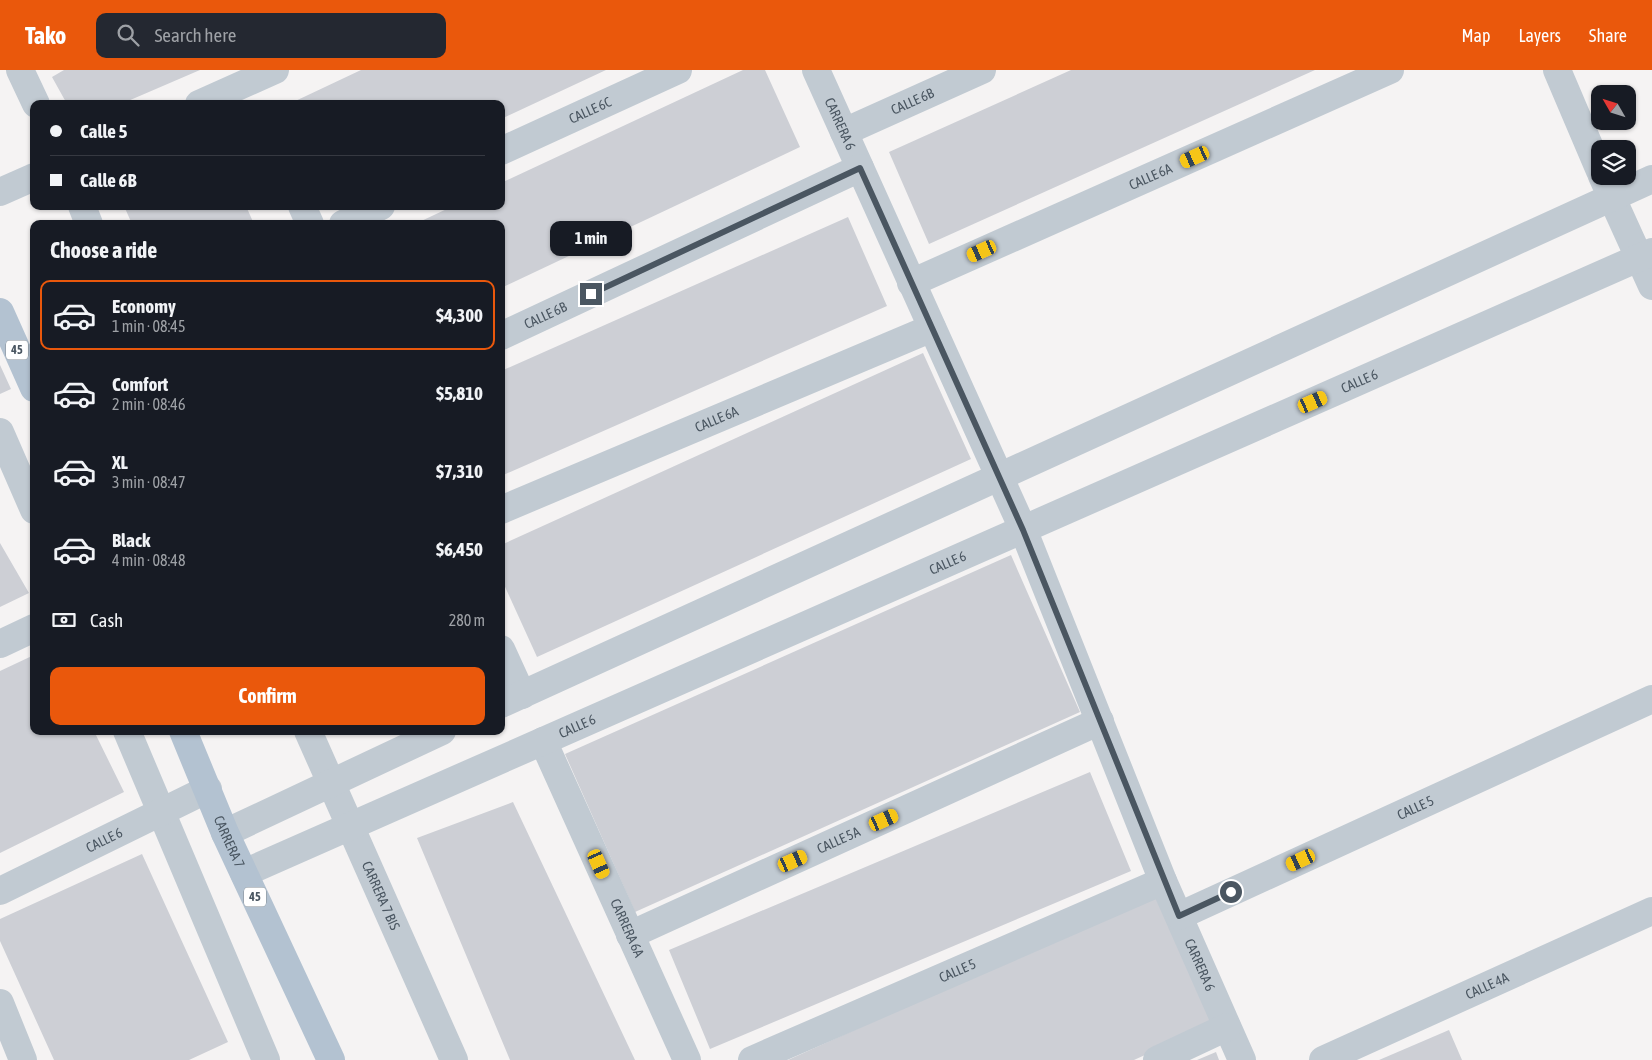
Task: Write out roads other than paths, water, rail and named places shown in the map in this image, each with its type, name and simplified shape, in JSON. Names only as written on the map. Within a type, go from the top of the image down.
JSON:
[{"type":"main road","name":"45","points":[[0,312],[30,379]]},
{"type":"main road","name":"CARRERA 7","points":[[185,735],[225,833],[331,1060]]},
{"type":"street","points":[[20,70],[34,100]]},
{"type":"street","points":[[219,100],[250,94],[274,70]]},
{"type":"street","name":"CALLE 6C","points":[[505,149],[678,70]]},
{"type":"street","name":"CARRERA 6","points":[[816,70],[1023,530],[1163,881],[1242,1060]]},
{"type":"street","name":"CALLE 6B","points":[[844,132],[982,70]]},
{"type":"street","name":"CALLE 6A","points":[[911,283],[1390,70]]},
{"type":"street","points":[[1557,70],[1591,150]]},
{"type":"street","name":"CALLE 6B","points":[[505,334],[860,168]]},
{"type":"street","points":[[0,192],[30,179]]},
{"type":"street","points":[[505,668],[512,700],[999,477],[1607,187],[1652,180]]},
{"type":"street","points":[[1607,187],[1646,255],[1652,286]]},
{"type":"street","points":[[351,220],[373,210]]},
{"type":"street","name":"CALLE 6","points":[[244,873],[1646,255]]},
{"type":"street","name":"CALLE 6A","points":[[505,508],[932,328]]},
{"type":"street","points":[[0,432],[30,501]]},
{"type":"street","points":[[0,644],[30,630]]},
{"type":"street","name":"CALLE 5","points":[[1179,916],[1652,699]]},
{"type":"street","name":"CALLE 5A","points":[[630,935],[1100,721]]},
{"type":"street","points":[[130,735],[266,1060]]},
{"type":"street","name":"CARRERA 7 BIS","points":[[310,735],[454,1060]]},
{"type":"street","points":[[225,833],[433,735]]},
{"type":"street","name":"CARRERA 6A","points":[[543,741],[687,1060]]},
{"type":"street","name":"CALLE 6","points":[[0,891],[208,789]]},
{"type":"street","name":"CALLE 5","points":[[752,1060],[1163,881]]},
{"type":"street","name":"CALLE 4A","points":[[1323,1060],[1652,911]]},
{"type":"street","points":[[0,1003],[23,1060]]},
{"type":"street","points":[[1157,1060],[1227,1027]]}]
